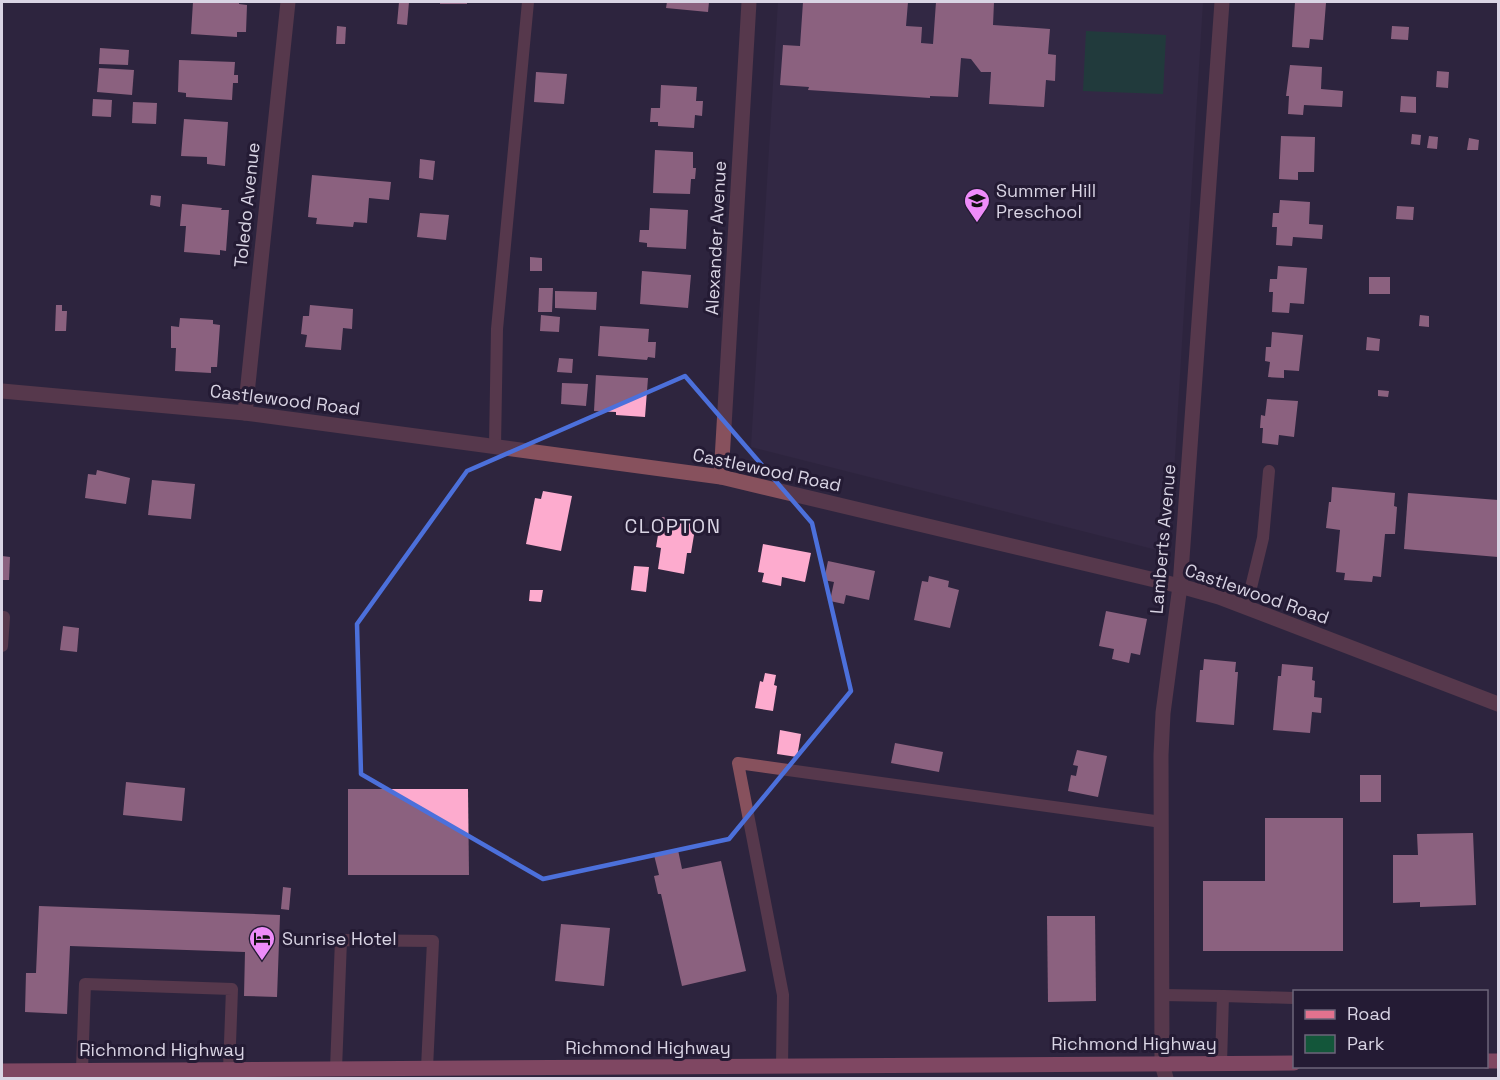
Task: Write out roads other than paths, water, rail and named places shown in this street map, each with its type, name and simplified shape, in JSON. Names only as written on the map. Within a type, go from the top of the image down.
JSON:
[{"type":"main road","name":"Richmond Highway","points":[[2,1071],[427,1068],[690,1073],[782,1065],[1164,1071],[1221,1063],[1293,1063]]},
{"type":"street","name":"Toledo Avenue","points":[[245,413],[288,2]]},
{"type":"street","name":"Alexander Avenue","points":[[721,477],[749,2]]},
{"type":"street","name":"Lamberts Avenue","points":[[1164,1071],[1163,713],[1180,586],[1222,2]]},
{"type":"street","name":"Castlewood Road","points":[[2,391],[245,413],[721,477],[1180,586],[1246,608],[1498,704]]},
{"type":"lane","points":[[495,447],[497,329],[528,2]]},
{"type":"lane","points":[[1246,608],[1263,538],[1269,471]]},
{"type":"lane","points":[[2,617],[4,617],[2,646]]},
{"type":"lane","points":[[782,1065],[783,995],[738,763],[1162,822]]},
{"type":"lane","points":[[336,1069],[341,940],[433,941],[427,1068]]},
{"type":"lane","points":[[82,1070],[85,984],[232,989],[229,1070]]},
{"type":"lane","points":[[1162,995],[1293,998]]},
{"type":"lane","points":[[1221,1063],[1223,996]]},
{"type":"place","name":"Summer Hill Preschool","points":[[977,224]]},
{"type":"place","name":"Sunrise Hotel","points":[[262,962]]},
{"type":"district","name":"CLOPTON","points":[[673,526]]}]
